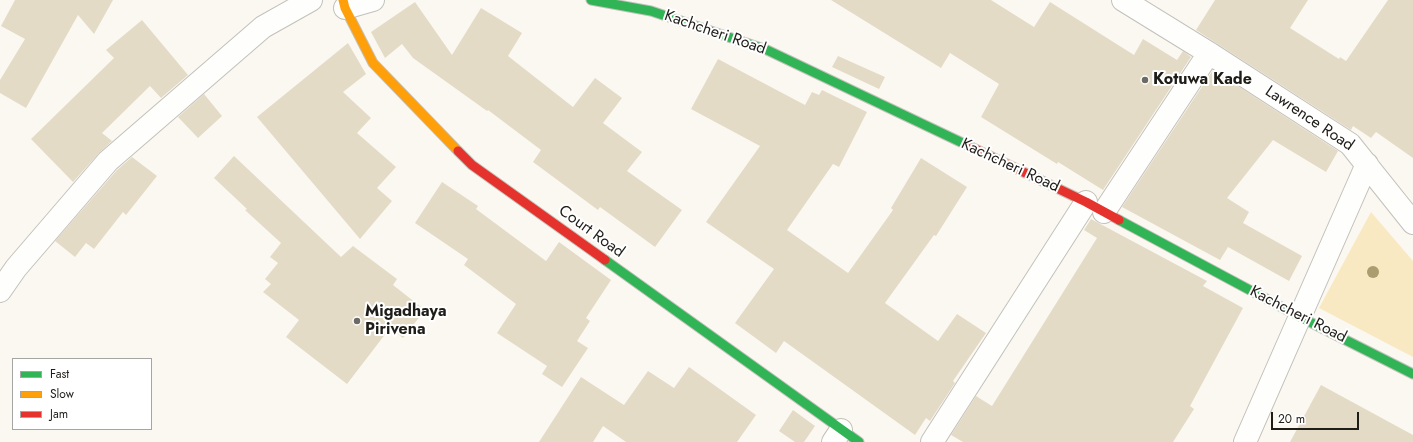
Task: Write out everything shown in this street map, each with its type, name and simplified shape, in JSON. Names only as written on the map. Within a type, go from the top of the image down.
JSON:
[{"type":"street","points":[[0,291],[16,268],[108,161],[263,27],[311,0]]},
{"type":"street","points":[[344,4],[373,0]]},
{"type":"street","name":"Kachcheri Road","points":[[591,0],[651,10],[767,50],[1095,207],[1300,317],[1413,374]]},
{"type":"street","name":"Lawrence Road","points":[[1123,0],[1209,53],[1350,144],[1413,223]]},
{"type":"street","name":"Court Road","points":[[344,4],[373,63],[472,166],[837,436],[859,442]]},
{"type":"street","points":[[932,442],[1095,207],[1209,53]]},
{"type":"street","points":[[1245,442],[1366,164]]},
{"type":"shaded area","points":[[1371,212],[1413,261],[1413,357],[1319,308]]},
{"type":"building","points":[[15,0],[113,0],[94,34],[78,15],[26,108],[0,93],[0,80],[25,39],[1,26]]},
{"type":"building","points":[[831,0],[991,0],[1034,27],[1050,2],[1134,55],[1143,39],[1177,60],[1183,51],[1191,57],[1103,190],[1058,162],[1057,164],[981,117],[999,84],[950,53],[941,68]]},
{"type":"building","points":[[1215,0],[1308,0],[1290,28],[1339,59],[1340,57],[1346,61],[1388,0],[1413,0],[1413,158],[1376,132],[1371,138],[1353,126],[1351,130],[1196,30]]},
{"type":"building","points":[[415,2],[452,55],[481,8],[522,33],[508,56],[573,107],[595,78],[622,98],[603,123],[642,152],[627,171],[682,210],[655,247],[600,207],[598,210],[533,162],[541,150],[488,110],[487,111],[413,58],[402,44],[385,58],[371,32]]},
{"type":"building","points":[[142,20],[188,75],[161,98],[150,86],[102,133],[112,141],[73,182],[31,139],[114,58],[106,50]]},
{"type":"building","points":[[348,43],[366,74],[343,92],[371,118],[357,133],[396,167],[377,188],[392,201],[360,239],[257,117]]},
{"type":"building","points":[[838,56],[885,77],[879,89],[832,67]]},
{"type":"building","points":[[718,59],[805,105],[812,92],[819,95],[822,90],[867,112],[839,167],[833,164],[787,230],[848,273],[893,210],[891,208],[921,158],[967,187],[936,236],[934,235],[885,303],[938,341],[957,314],[986,333],[953,381],[955,383],[930,421],[926,418],[915,435],[784,341],[776,353],[735,323],[774,269],[706,222],[760,146],[691,109]]},
{"type":"building","points":[[1213,70],[1338,151],[1326,172],[1273,140],[1227,198],[1249,212],[1243,223],[1302,256],[1289,281],[1228,247],[1220,260],[1122,207]]},
{"type":"building","points":[[204,94],[222,116],[198,138],[178,117]]},
{"type":"building","points":[[234,156],[341,257],[353,246],[397,279],[393,285],[425,310],[403,338],[390,328],[347,384],[286,337],[299,320],[263,292],[271,284],[265,279],[278,263],[270,257],[281,243],[245,210],[247,209],[214,178]]},
{"type":"building","points":[[132,157],[157,176],[126,215],[123,212],[94,249],[86,243],[75,257],[55,241],[117,170]]},
{"type":"building","points":[[442,182],[478,206],[476,209],[546,261],[559,242],[611,280],[586,318],[590,321],[577,341],[588,348],[562,387],[542,374],[547,366],[497,333],[516,304],[464,265],[468,259],[415,223]]},
{"type":"building","points":[[1091,219],[1207,281],[1203,286],[1243,308],[1190,406],[1194,409],[1173,442],[963,442],[951,435],[976,396],[992,406],[1097,238],[1084,230]]},
{"type":"building","points":[[689,367],[756,415],[737,442],[626,442],[603,426],[593,442],[539,442],[581,377],[624,405],[648,371],[674,388]]},
{"type":"building","points":[[1321,385],[1413,435],[1413,442],[1290,442]]},
{"type":"building","points":[[793,410],[815,426],[804,442],[795,442],[779,431]]},
{"type":"traffic: fast","points":[[591,0],[651,11],[767,50],[971,147]]},
{"type":"traffic: fast","points":[[1119,220],[1300,317],[1413,374]]},
{"type":"traffic: fast","points":[[605,260],[859,442]]},
{"type":"traffic: slow","points":[[343,0],[345,8],[373,63],[458,151]]},
{"type":"traffic: jam","points":[[971,147],[1086,202],[1119,220]]},
{"type":"traffic: jam","points":[[458,151],[472,165],[605,260]]},
{"type":"place","name":"Kotuwa Kade","points":[[1145,80]]},
{"type":"place","name":"Migadhaya Pirivena","points":[[357,321]]}]
